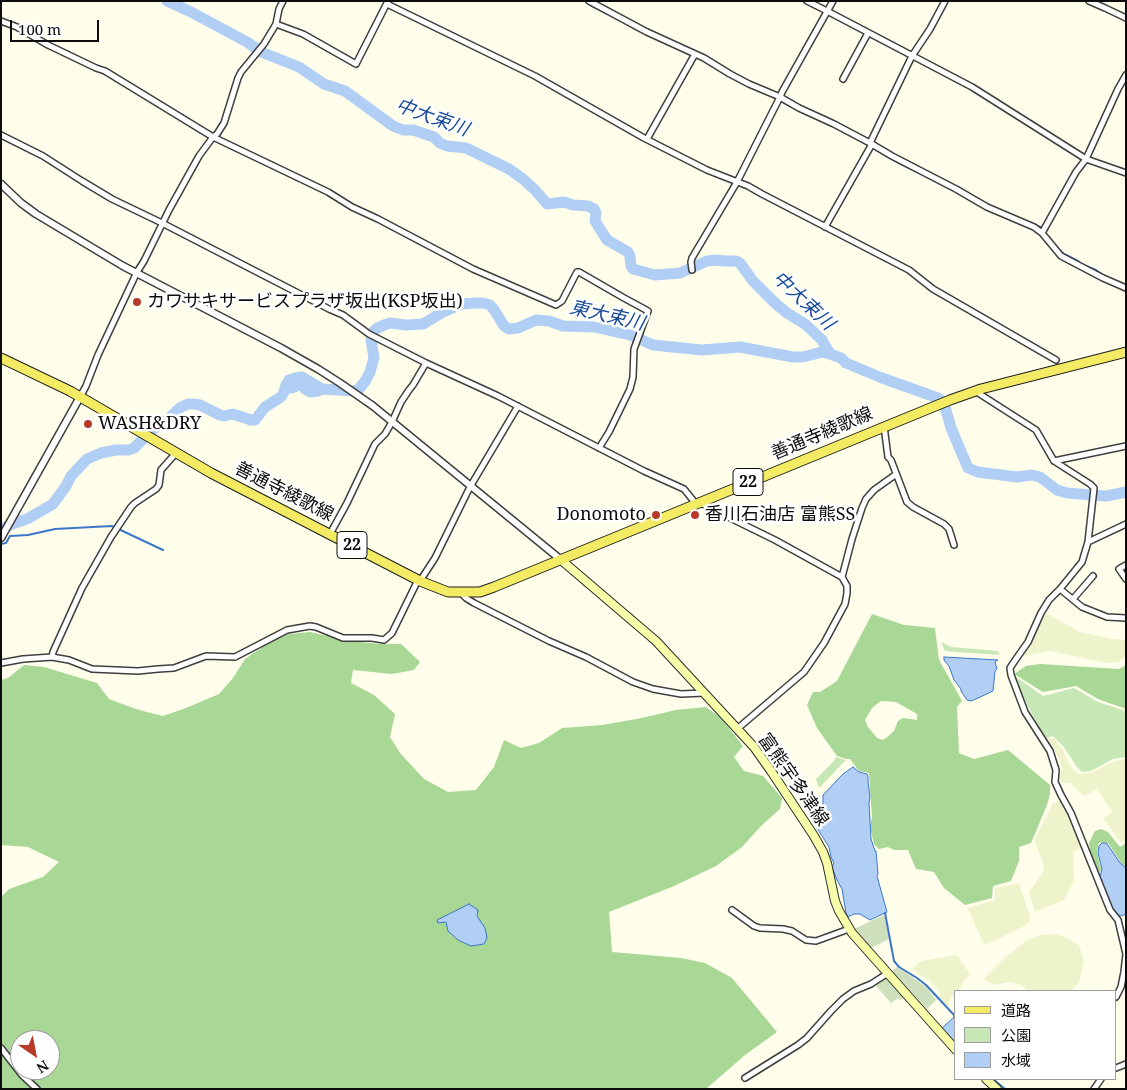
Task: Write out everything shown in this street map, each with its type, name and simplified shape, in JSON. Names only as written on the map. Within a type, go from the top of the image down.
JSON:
[{"type":"main road","name":"善通寺綾歌線","points":[[1,358],[80,397],[211,473],[419,580],[448,592],[480,592],[936,405],[975,391],[1126,352]]},
{"type":"main road","name":"富熊宇多津線","points":[[560,559],[656,642],[754,747],[823,852],[835,901],[849,929],[954,1048]]},
{"type":"street","points":[[1,538],[86,386],[98,355],[162,223],[199,156],[224,123],[238,78],[264,44],[276,24],[283,1]]},
{"type":"street","points":[[589,1],[647,32],[704,58],[730,74],[834,124],[956,189],[986,208],[1034,227],[1043,232],[1061,256],[1126,288]]},
{"type":"street","points":[[807,1],[972,87],[1086,159],[1126,173]]},
{"type":"street","points":[[692,268],[692,258],[737,182],[782,92],[833,1]]},
{"type":"street","points":[[825,227],[871,145],[912,56],[930,30],[945,1]]},
{"type":"street","points":[[1089,1],[1126,18]]},
{"type":"street","points":[[276,24],[303,34],[356,64],[388,3],[535,76],[647,139],[707,170],[748,186],[909,270],[934,289],[1056,360]]},
{"type":"street","points":[[1,21],[17,27],[48,45],[104,71],[213,137],[328,192],[352,207],[386,223],[473,270],[556,305],[562,301],[577,272],[580,272],[648,310],[634,349],[633,377],[630,389],[599,448]]},
{"type":"street","points":[[843,79],[850,60],[868,33]]},
{"type":"street","points":[[647,139],[694,55]]},
{"type":"street","points":[[1043,232],[1076,172],[1086,159],[1126,74]]},
{"type":"street","points":[[1,135],[42,156],[112,199],[342,315],[376,338],[498,396],[644,471],[684,489],[698,503],[775,540],[842,577],[847,586],[845,604],[817,654],[800,676],[737,729]]},
{"type":"street","points":[[1,184],[36,214],[123,266],[303,360],[340,383],[392,422],[560,559]]},
{"type":"street","points":[[330,534],[375,444],[385,434],[401,402],[426,363]]},
{"type":"street","points":[[975,391],[1036,430],[1054,461],[1094,488],[1088,542],[1082,562],[1049,600],[1028,642],[1010,668],[1025,712],[1050,751],[1056,770],[1055,782],[1072,813],[1110,910],[1118,920],[1126,954],[1121,987],[1117,996]]},
{"type":"street","points":[[1,663],[23,658],[52,657],[69,660],[92,669],[138,670],[174,668],[206,656],[235,656],[286,630],[302,627],[316,627],[342,638],[384,640],[392,633],[419,580],[439,550],[470,486],[518,406]]},
{"type":"street","points":[[884,426],[888,457],[891,460],[907,502],[944,524],[949,529],[954,545]]},
{"type":"street","points":[[1054,461],[1126,446]]},
{"type":"street","points":[[52,657],[82,588],[111,537],[130,507],[156,489],[159,485],[162,470],[176,453]]},
{"type":"street","points":[[842,577],[852,538],[866,499],[874,490],[896,475]]},
{"type":"street","points":[[1088,542],[1126,524]]},
{"type":"street","points":[[1126,565],[1119,569],[1126,579]]},
{"type":"street","points":[[1073,599],[1093,576]]},
{"type":"street","points":[[1060,589],[1082,607],[1107,617],[1126,618]]},
{"type":"street","points":[[461,592],[474,603],[633,682],[653,689],[681,694],[704,693]]},
{"type":"street","points":[[732,910],[754,926],[783,929],[806,940],[816,942],[849,929]]},
{"type":"street","points":[[1118,920],[1126,916]]},
{"type":"street","points":[[745,1078],[798,1045],[843,999],[888,973]]},
{"type":"street","points":[[1,1048],[22,1075],[37,1089]]},
{"type":"green space","points":[[1046,613],[1080,632],[1126,640],[1126,657],[1118,662],[1107,663],[1050,651],[1023,656]]},
{"type":"green space","points":[[872,614],[904,625],[935,628],[939,660],[962,701],[957,707],[959,753],[974,759],[1008,750],[1050,785],[1047,805],[1031,843],[1019,847],[1019,861],[1011,881],[993,886],[992,898],[965,905],[944,888],[934,872],[916,869],[908,850],[894,850],[888,847],[879,849],[874,844],[870,827],[872,817],[869,773],[859,771],[850,759],[837,756],[817,728],[807,705],[813,692],[820,692],[837,681]],"holes":[[[881,701],[896,702],[917,714],[917,720],[903,718],[898,721],[894,731],[886,738],[882,740],[877,738],[865,720],[872,708]]]},
{"type":"green space","points":[[310,632],[349,641],[401,644],[420,662],[414,670],[392,674],[353,670],[351,683],[374,695],[395,714],[390,737],[400,753],[424,779],[448,792],[476,790],[494,767],[504,740],[521,748],[539,743],[562,728],[602,725],[676,710],[706,707],[720,717],[743,746],[734,757],[744,771],[763,776],[782,798],[780,809],[742,847],[716,866],[674,886],[609,912],[612,952],[681,958],[705,963],[732,978],[777,1032],[745,1055],[706,1089],[1,1089],[1,897],[9,889],[43,877],[59,862],[28,847],[1,845],[1,680],[8,678],[24,665],[44,667],[97,683],[109,699],[163,716],[219,694],[233,678],[245,659],[280,635]]},
{"type":"green space","points":[[941,642],[951,647],[998,651],[1000,655],[945,651]]},
{"type":"green space","points":[[1040,664],[1119,669],[1126,665],[1126,709],[1098,699],[1076,686],[1043,692],[1014,674],[1026,666]]},
{"type":"green space","points":[[1016,677],[1043,696],[1074,688],[1098,702],[1126,711],[1126,757],[1113,759],[1091,771],[1082,772],[1063,746],[1053,736],[1047,738],[1039,727],[1021,693]]},
{"type":"green space","points":[[1054,738],[1062,748],[1069,764],[1078,774],[1091,773],[1114,761],[1126,759],[1126,840],[1121,843],[1104,819],[1112,811],[1097,789],[1084,796],[1070,783],[1061,783],[1059,774],[1062,768],[1059,758],[1048,739]]},
{"type":"green space","points":[[836,757],[846,760],[819,788],[816,779]]},
{"type":"green space","points":[[1061,801],[1081,848],[1073,852],[1074,880],[1064,900],[1035,912],[1029,892],[1044,871],[1042,859],[1034,840],[1053,803]]},
{"type":"green space","points":[[1101,829],[1108,832],[1120,847],[1126,843],[1126,867],[1121,863],[1109,844],[1102,842],[1099,843],[1097,852],[1101,869],[1099,875],[1090,853],[1089,843],[1095,831]]},
{"type":"green space","points":[[1019,883],[1030,917],[1029,922],[987,944],[983,943],[968,908],[995,900],[995,888]]},
{"type":"green space","points":[[884,915],[889,939],[871,948],[854,929]]},
{"type":"green space","points":[[1058,934],[1079,945],[1084,961],[1079,983],[1072,990],[1027,990],[1021,985],[1011,982],[994,985],[984,979],[1008,955],[1027,940],[1041,935]]},
{"type":"green space","points":[[957,955],[970,974],[962,984],[960,990],[954,990],[954,998],[951,997],[947,1006],[939,998],[940,992],[931,982],[912,969],[921,961]]},
{"type":"green space","points":[[897,967],[926,987],[936,1000],[927,1009],[892,971]]},
{"type":"green space","points":[[887,978],[903,997],[900,1000],[898,998],[891,1003],[876,986]]},
{"type":"water","points":[[944,657],[998,660],[995,662],[997,669],[995,671],[993,691],[971,701],[967,700],[954,680]]},
{"type":"water","points":[[853,767],[868,776],[871,839],[876,851],[877,876],[887,912],[870,920],[860,914],[848,917],[842,889],[832,867],[834,863],[829,847],[817,828],[819,817],[823,813],[823,795],[843,774]]},
{"type":"water","points":[[1102,843],[1108,845],[1120,863],[1126,868],[1126,914],[1121,916],[1114,913],[1100,877],[1102,869],[1098,853],[1099,846]]},
{"type":"water","points":[[469,904],[478,910],[477,916],[485,928],[487,938],[484,944],[471,946],[458,940],[448,931],[446,922],[438,923],[437,920]]},
{"type":"water","points":[[954,1017],[954,1042],[941,1029]]},
{"type":"waterway","name":"中大束川","points":[[167,1],[247,42],[261,52],[299,67],[324,84],[345,91],[393,126],[434,137],[440,143],[447,146],[466,148],[509,169],[535,190],[547,204],[564,202],[588,206],[594,209],[596,213],[595,221],[607,240],[628,252],[633,269],[655,275],[680,273],[707,261],[736,261],[740,263],[753,281],[775,303],[805,324],[822,340],[830,354]]},
{"type":"waterway","points":[[590,5],[610,15]]},
{"type":"waterway","points":[[632,27],[650,36]]},
{"type":"waterway","points":[[681,50],[693,56]]},
{"type":"waterway","points":[[779,100],[790,106]]},
{"type":"waterway","points":[[831,125],[918,172]]},
{"type":"waterway","points":[[1031,223],[1042,229]]},
{"type":"waterway","points":[[1059,250],[1081,264],[1126,285]]},
{"type":"waterway","name":"東大束川","points":[[1,529],[27,519],[53,504],[71,476],[87,459],[101,453],[134,448],[152,430],[181,407],[188,404],[200,405],[220,415],[233,414],[255,420],[265,407],[281,397],[289,380],[295,378],[302,377],[322,389],[355,391],[359,389],[370,372],[374,358],[371,340],[376,329],[390,323],[406,325],[423,324],[443,312],[462,304],[475,303],[490,305],[504,326],[509,329],[518,328],[536,320],[549,321],[563,326],[594,327],[630,335],[653,345],[702,350],[740,347],[793,357],[803,357],[822,352],[830,354],[882,378],[938,398],[944,403],[951,428],[968,468],[978,472],[1017,477],[1032,475],[1040,477],[1057,490],[1067,493],[1106,496],[1126,492]]},
{"type":"waterway","points":[[292,388],[301,384],[311,392],[322,389]]},
{"type":"waterway","points":[[1,544],[6,543],[10,536],[28,535],[55,529],[112,526],[163,550]]},
{"type":"waterway","points":[[885,913],[894,961],[899,967],[926,985],[954,1015]]},
{"type":"waterway","points":[[994,1080],[1005,1089]]},
{"type":"place","name":"カワサキサービスプラザ坂出(KSP坂出)","points":[[137,302]]},
{"type":"place","name":"WASH&DRY","points":[[88,424]]},
{"type":"place","name":"Donomoto","points":[[656,515]]},
{"type":"place","name":"香川石油店 富熊SS","points":[[695,515]]}]
